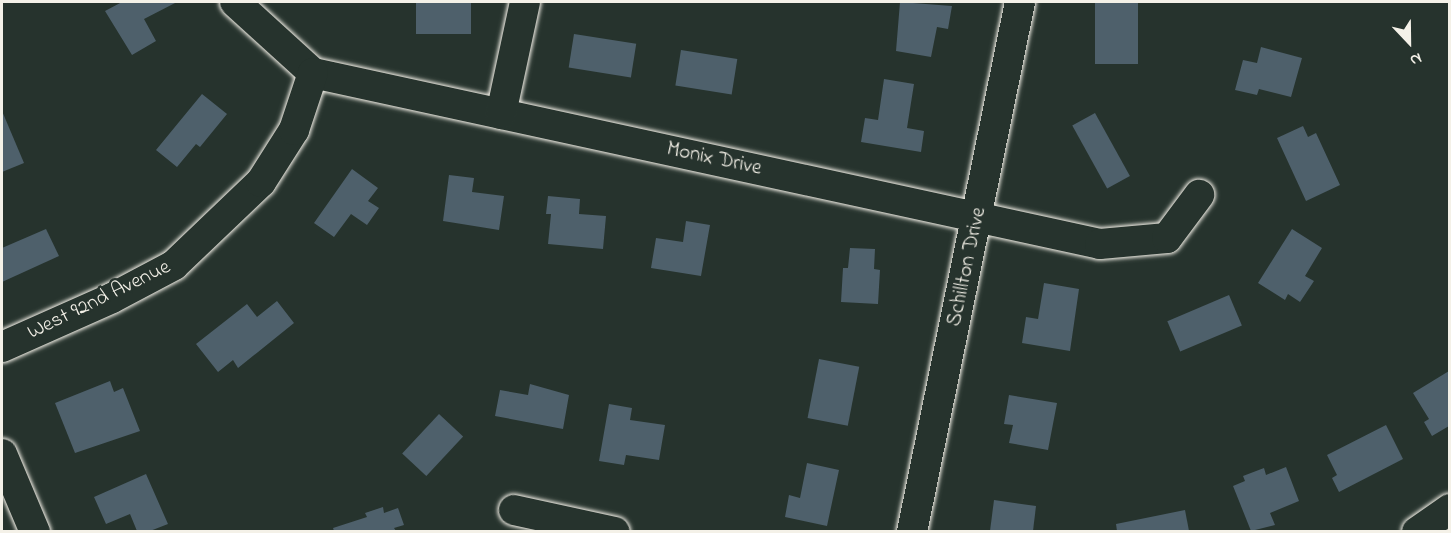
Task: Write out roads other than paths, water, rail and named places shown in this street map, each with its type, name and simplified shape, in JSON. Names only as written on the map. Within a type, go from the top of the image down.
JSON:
[{"type":"street","points":[[235,2],[313,73]]},
{"type":"street","points":[[501,114],[525,2]]},
{"type":"street","name":"Schillton Drive","points":[[912,531],[1020,2]]},
{"type":"street","name":"Monix Drive","points":[[313,73],[977,215],[1100,244],[1167,238],[1199,195]]},
{"type":"street","name":"West 92nd Avenue","points":[[2,347],[112,298],[174,265],[261,182],[294,130],[313,73]]},
{"type":"street","points":[[2,454],[35,531]]},
{"type":"street","points":[[1417,531],[1449,509]]},
{"type":"street","points":[[514,510],[615,531]]}]
